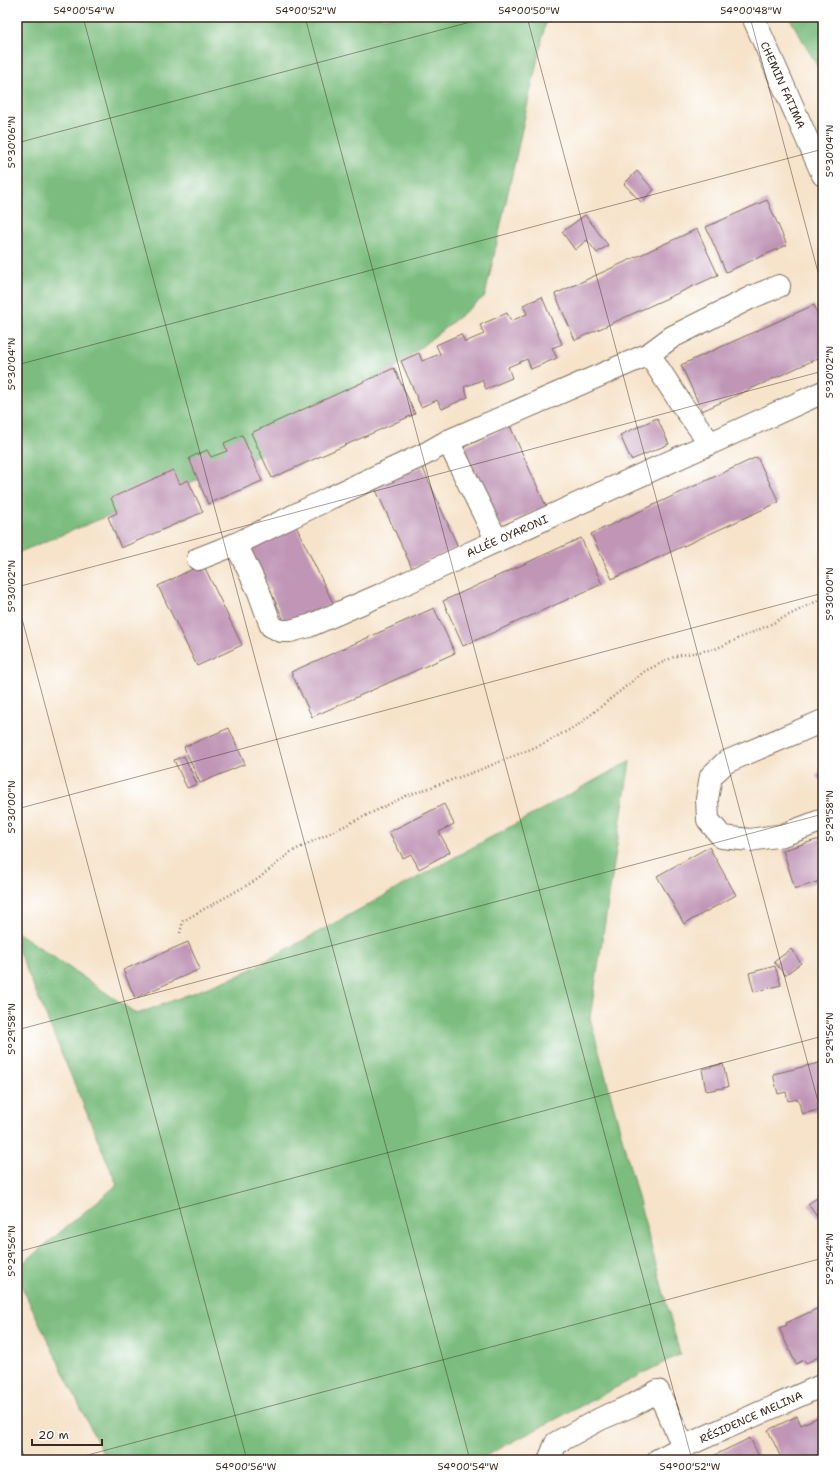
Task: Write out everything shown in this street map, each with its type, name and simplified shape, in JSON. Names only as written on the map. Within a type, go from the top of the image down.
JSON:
[{"type":"street","name":"CHEMIN FATIMA","points":[[753,17],[823,175]]},
{"type":"street","points":[[198,560],[236,544],[425,454],[448,441],[649,354],[672,337],[752,297],[779,286]]},
{"type":"street","points":[[649,354],[682,405],[710,443]]},
{"type":"street","name":"ALLÉE OYARONI","points":[[236,544],[260,592],[271,626],[281,631],[290,631],[309,626],[385,593],[470,552],[823,392]]},
{"type":"street","points":[[448,441],[497,541]]},
{"type":"street","points":[[823,721],[726,762],[711,776],[707,799],[708,820],[722,837],[750,840],[783,835],[823,820]]},
{"type":"street","name":"RÉSIDENCE MELINA","points":[[658,1460],[685,1446],[823,1385]]},
{"type":"street","points":[[551,1460],[550,1458],[556,1443],[600,1419],[632,1405],[658,1391],[679,1437],[685,1446]]},
{"type":"path","points":[[180,933],[183,921],[258,879],[291,852],[406,796],[477,771],[543,744],[578,724],[645,671],[676,656],[715,649],[823,598]]},
{"type":"green space","points":[[17,17],[547,17],[485,296],[314,432],[17,554]]},
{"type":"green space","points":[[789,17],[823,17],[823,74],[822,74]]},
{"type":"green space","points":[[630,761],[590,1018],[680,1354],[478,1460],[106,1460],[17,1277],[17,1268],[117,1185],[17,947],[17,932],[137,1014],[240,975]]},
{"type":"building","points":[[637,171],[654,190],[641,202],[624,184]]},
{"type":"building","points":[[767,200],[787,245],[726,272],[706,227]]},
{"type":"building","points":[[585,215],[608,245],[597,253],[587,240],[575,250],[562,232]]},
{"type":"building","points":[[697,229],[718,275],[575,340],[555,294]]},
{"type":"building","points":[[542,297],[562,344],[552,348],[557,358],[531,369],[527,359],[508,367],[512,378],[486,389],[482,380],[464,387],[468,397],[442,409],[437,400],[421,407],[401,361],[419,353],[422,361],[440,354],[436,345],[461,334],[465,342],[484,334],[480,325],[507,313],[511,321],[527,314],[523,305]]},
{"type":"building","points":[[814,305],[823,326],[823,356],[702,411],[681,365]]},
{"type":"building","points":[[394,368],[415,414],[272,478],[251,433]]},
{"type":"building","points":[[657,418],[669,444],[631,460],[620,435]]},
{"type":"building","points":[[510,426],[546,506],[500,527],[464,447]]},
{"type":"building","points":[[242,435],[262,481],[208,504],[189,458],[207,450],[211,457],[227,451],[224,443]]},
{"type":"building","points":[[757,457],[779,502],[612,579],[591,534]]},
{"type":"building","points":[[422,466],[458,547],[412,568],[375,488]]},
{"type":"building","points":[[173,470],[180,484],[188,480],[203,512],[121,548],[108,517],[117,513],[111,498]]},
{"type":"building","points":[[295,524],[333,603],[286,625],[249,545]]},
{"type":"building","points":[[581,538],[602,584],[463,646],[443,601]]},
{"type":"building","points":[[203,564],[242,645],[197,666],[158,586]]},
{"type":"building","points":[[434,608],[455,653],[312,717],[291,672]]},
{"type":"building","points":[[229,728],[245,764],[200,783],[184,747]]},
{"type":"building","points":[[184,756],[197,784],[187,788],[174,760]]},
{"type":"building","points":[[823,765],[823,781],[816,777]]},
{"type":"building","points":[[444,804],[454,824],[439,832],[450,852],[419,869],[411,854],[403,858],[389,832]]},
{"type":"building","points":[[823,838],[823,880],[795,889],[783,850]]},
{"type":"building","points":[[709,847],[736,895],[684,924],[657,876]]},
{"type":"building","points":[[188,942],[200,969],[135,998],[123,970]]},
{"type":"building","points":[[791,949],[801,963],[785,975],[774,962]]},
{"type":"building","points":[[775,966],[781,985],[754,992],[749,973]]},
{"type":"building","points":[[823,1062],[823,1109],[802,1114],[798,1099],[788,1101],[786,1092],[778,1094],[773,1074]]},
{"type":"building","points":[[723,1064],[728,1087],[706,1091],[702,1069]]},
{"type":"building","points":[[823,1194],[823,1225],[808,1204]]},
{"type":"building","points":[[823,1306],[823,1355],[806,1363],[804,1360],[796,1364],[779,1328],[787,1325],[786,1323]]},
{"type":"building","points":[[823,1415],[823,1460],[782,1460],[768,1430],[797,1416],[801,1425]]},
{"type":"building","points":[[750,1438],[761,1460],[715,1460],[713,1456]]}]
